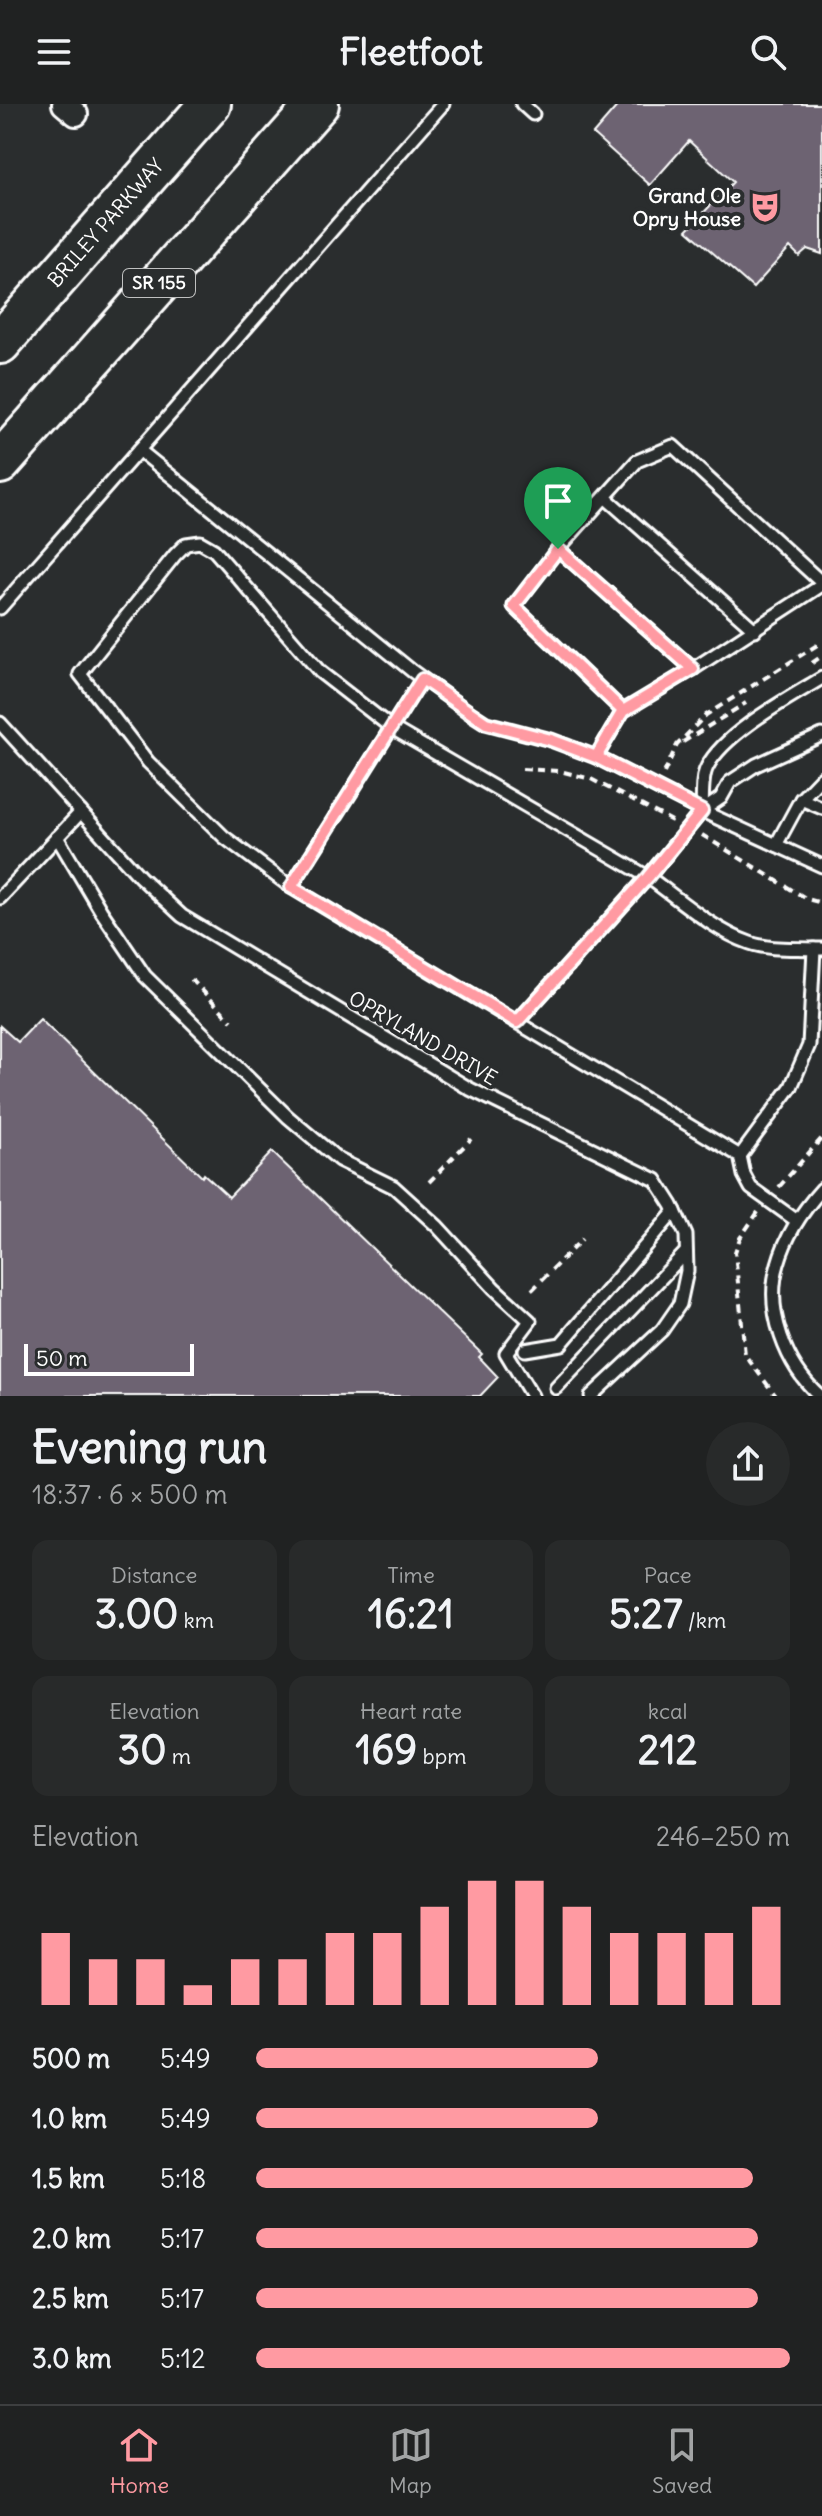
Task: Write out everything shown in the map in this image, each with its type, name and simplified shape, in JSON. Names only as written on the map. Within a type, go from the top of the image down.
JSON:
[{"type":"highway","name":"BRILEY PARKWAY","points":[[0,343],[210,104]]},
{"type":"highway","name":"SR 155","points":[[0,463],[318,104]]},
{"type":"lane","points":[[0,608],[443,104]]},
{"type":"lane","points":[[522,104],[533,114]]},
{"type":"lane","points":[[596,757],[623,711],[755,630],[822,584],[673,446],[637,461],[558,549],[514,606],[623,711]]},
{"type":"lane","points":[[139,450],[422,679],[486,723],[551,740],[596,757],[702,811],[822,866]]},
{"type":"lane","points":[[606,498],[755,630]]},
{"type":"lane","points":[[740,1156],[791,1087],[809,1045],[818,949],[778,948],[750,943],[709,920],[648,877],[392,728],[320,672],[214,550],[200,542],[186,544],[80,674],[148,762],[224,837],[291,887],[740,1156],[751,1188],[797,1221]]},
{"type":"lane","points":[[558,549],[693,669]]},
{"type":"lane","points":[[702,811],[705,770],[720,747],[822,678]]},
{"type":"lane","points":[[291,887],[422,679]]},
{"type":"lane","name":"OPRYLAND DRIVE","points":[[0,723],[140,877],[182,916],[470,1089],[656,1180],[686,1235],[687,1271],[680,1304],[662,1330],[591,1396]]},
{"type":"lane","points":[[517,1022],[648,877],[702,811],[721,798],[730,782],[756,765],[822,735]]},
{"type":"lane","points":[[776,845],[801,799],[822,777]]},
{"type":"lane","points":[[801,799],[822,808]]},
{"type":"lane","points":[[0,898],[81,812]]},
{"type":"lane","points":[[57,837],[101,911],[145,976],[288,1117],[339,1160],[394,1187],[530,1321],[506,1353],[532,1396]]},
{"type":"lane","points":[[820,1396],[794,1366],[784,1346],[775,1295],[777,1267],[797,1221],[822,1189]]},
{"type":"lane","points":[[525,1350],[561,1344],[675,1211]]},
{"type":"lane","points":[[556,1388],[685,1253]]},
{"type":"path","points":[[647,807],[677,745],[706,715],[822,642]]},
{"type":"path","points":[[191,979],[232,1021]]},
{"type":"path","points":[[429,1182],[471,1139]]},
{"type":"path","points":[[532,1290],[582,1239]]},
{"type":"building","name":"Grand Ole Opry House","points":[[619,104],[822,104],[822,254],[807,249],[799,256],[790,247],[753,288],[687,230],[733,182],[689,141],[650,185],[593,134]]},
{"type":"building","points":[[40,1019],[202,1177],[204,1174],[229,1197],[272,1152],[482,1354],[479,1357],[498,1377],[480,1396],[0,1396],[0,1026],[18,1042]]},
{"type":"place","name":"Grand Ole Opry House","points":[[765,207]]},
{"type":"route","points":[[558,549],[514,606],[623,711],[596,757],[551,740],[486,723],[422,679],[291,887],[517,1022],[648,877],[702,811],[596,757],[623,711],[693,669],[558,549]]}]
